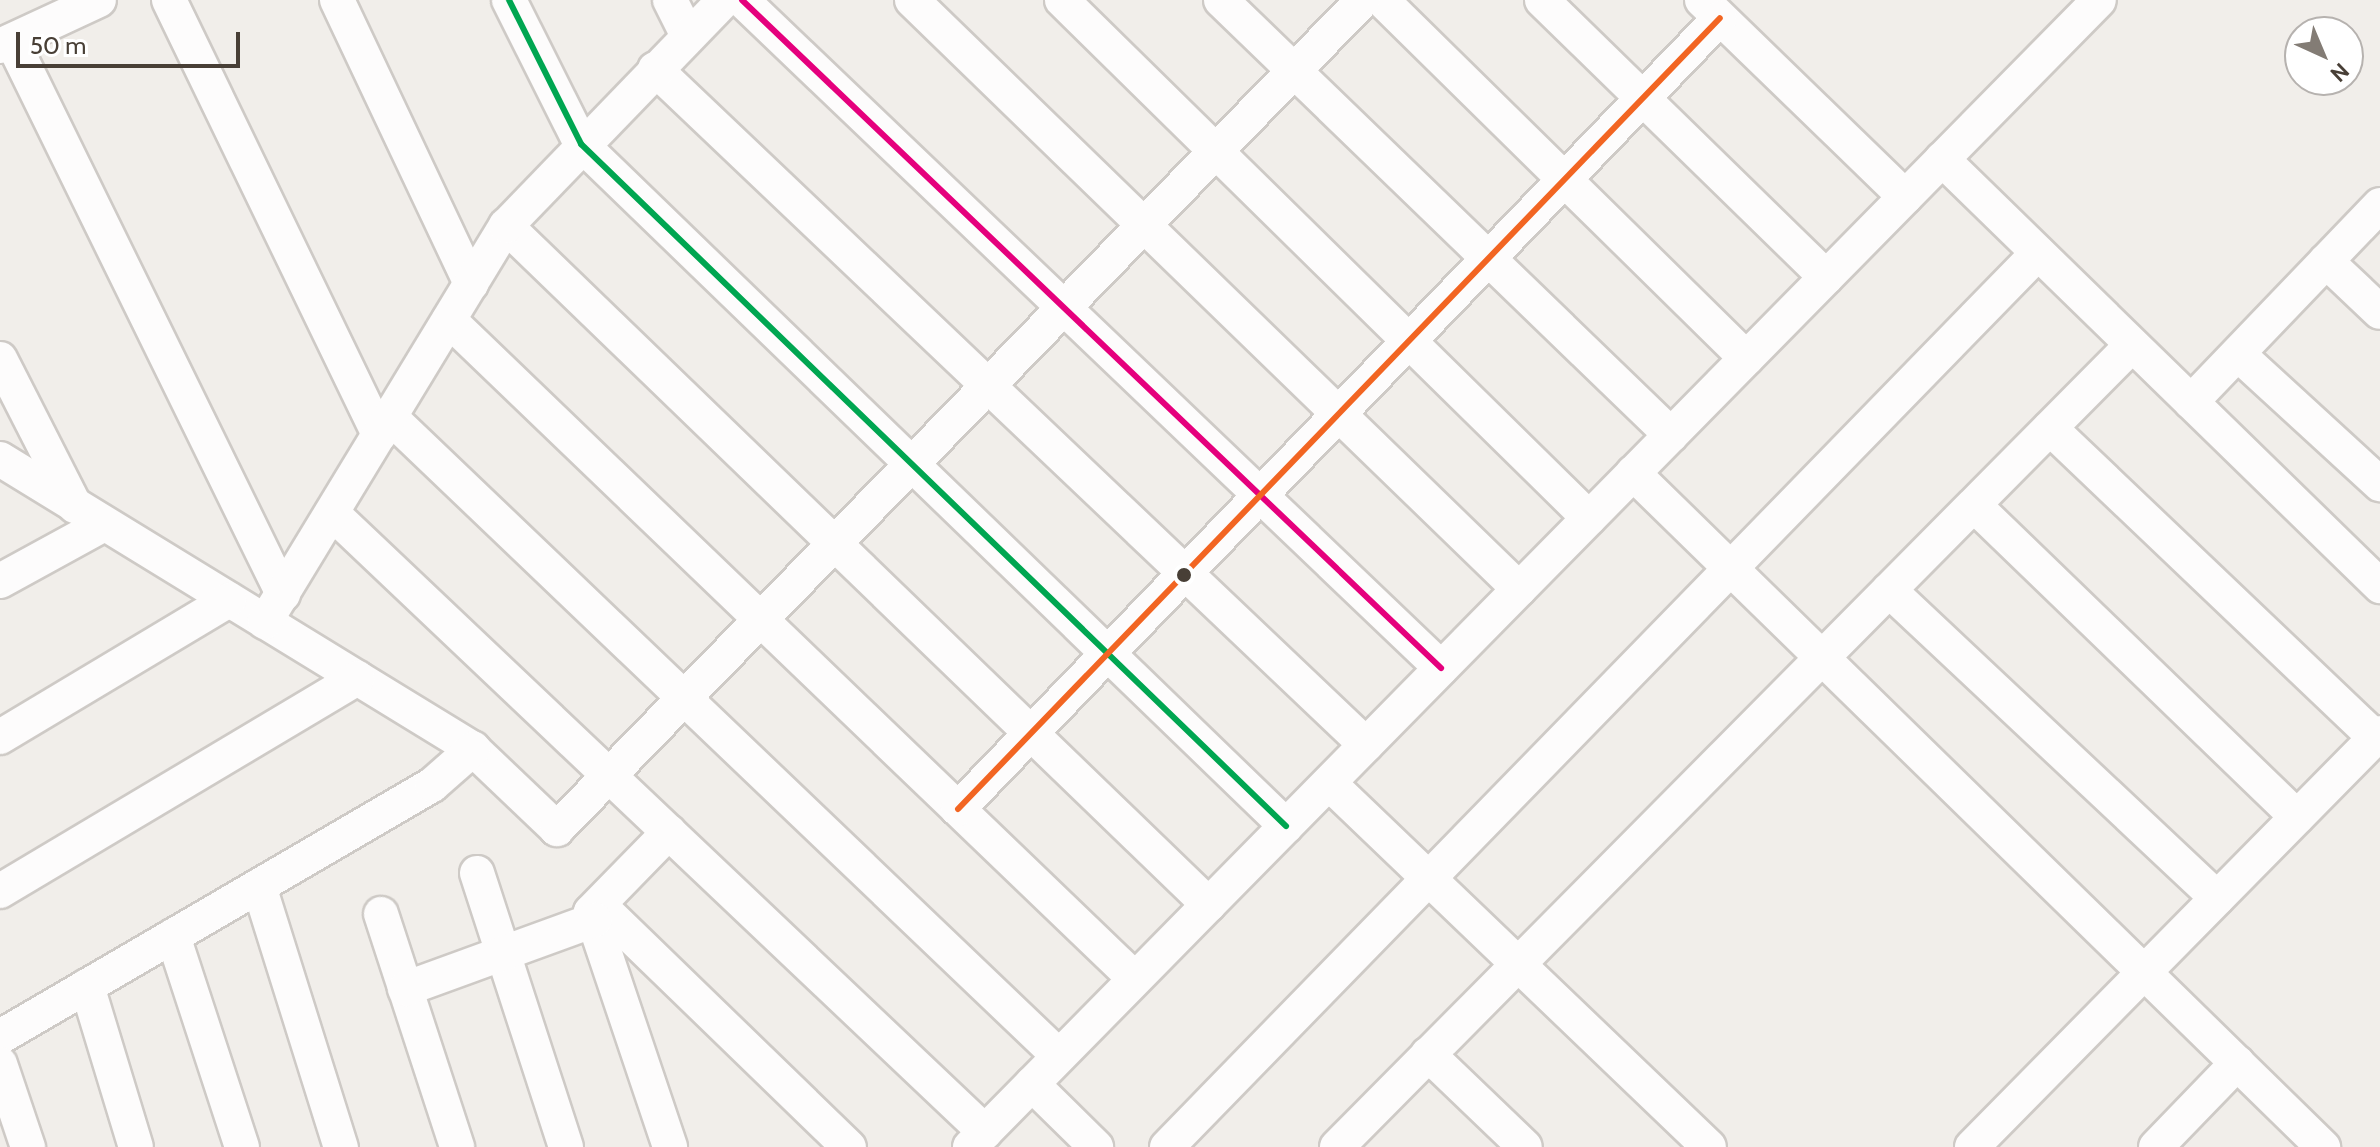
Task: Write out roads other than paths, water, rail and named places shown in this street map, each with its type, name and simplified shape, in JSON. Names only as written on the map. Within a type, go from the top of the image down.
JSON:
[{"type":"street","points":[[99,0],[6,44],[274,608],[357,678],[473,749],[557,829],[1363,0]]},
{"type":"street","points":[[169,0],[384,426],[684,698],[1059,1056]]},
{"type":"street","points":[[337,0],[471,284]]},
{"type":"street","points":[[509,0],[581,144],[1286,826]]},
{"type":"street","points":[[670,0],[688,36]]},
{"type":"street","points":[[274,608],[506,226],[581,144],[724,0]]},
{"type":"street","points":[[742,0],[1441,668]]},
{"type":"street","points":[[912,0],[1519,589]]},
{"type":"street","points":[[1062,0],[1589,518]]},
{"type":"street","points":[[1221,0],[1671,435]]},
{"type":"street","points":[[1382,0],[1746,358]]},
{"type":"street","points":[[1542,0],[1826,277]]},
{"type":"street","points":[[332,513],[669,832],[978,1140],[2099,0]]},
{"type":"street","points":[[958,809],[1643,98],[1711,9],[1905,197]]},
{"type":"street","points":[[655,69],[1366,745]]},
{"type":"street","points":[[1942,159],[2380,586]]},
{"type":"street","points":[[2191,402],[2380,205]]},
{"type":"street","points":[[506,226],[1209,905]]},
{"type":"street","points":[[1167,1147],[1427,876],[1732,570],[2038,253]]},
{"type":"street","points":[[2326,261],[2380,312]]},
{"type":"street","points":[[449,320],[1135,979]]},
{"type":"street","points":[[1337,1147],[2132,345]]},
{"type":"street","points":[[2238,354],[2380,484]]},
{"type":"street","points":[[0,359],[75,506]]},
{"type":"street","points":[[1972,1147],[2377,735],[2050,428]]},
{"type":"street","points":[[0,459],[229,600],[274,608]]},
{"type":"street","points":[[1633,473],[2237,1063],[2308,1142]]},
{"type":"street","points":[[1974,505],[2297,817]]},
{"type":"street","points":[[0,581],[104,524]]},
{"type":"street","points":[[1889,590],[2217,898]]},
{"type":"street","points":[[0,737],[229,600]]},
{"type":"street","points":[[0,891],[357,678]]},
{"type":"street","points":[[0,1037],[432,785],[473,749]]},
{"type":"street","points":[[1329,783],[1709,1147]]},
{"type":"street","points":[[405,989],[503,954],[597,912],[669,832]]},
{"type":"street","points":[[477,873],[566,1147]]},
{"type":"street","points":[[259,886],[341,1147]]},
{"type":"street","points":[[597,912],[670,1147]]},
{"type":"street","points":[[597,912],[849,1147]]},
{"type":"street","points":[[381,914],[457,1147]]},
{"type":"street","points":[[173,936],[242,1147]]},
{"type":"street","points":[[87,986],[136,1147]]},
{"type":"street","points":[[1428,1054],[1525,1147]]},
{"type":"street","points":[[2156,1147],[2237,1063]]},
{"type":"street","points":[[2,1076],[28,1147]]},
{"type":"street","points":[[1032,1084],[1096,1147]]},
{"type":"street","points":[[657,1108],[697,1147]]}]
